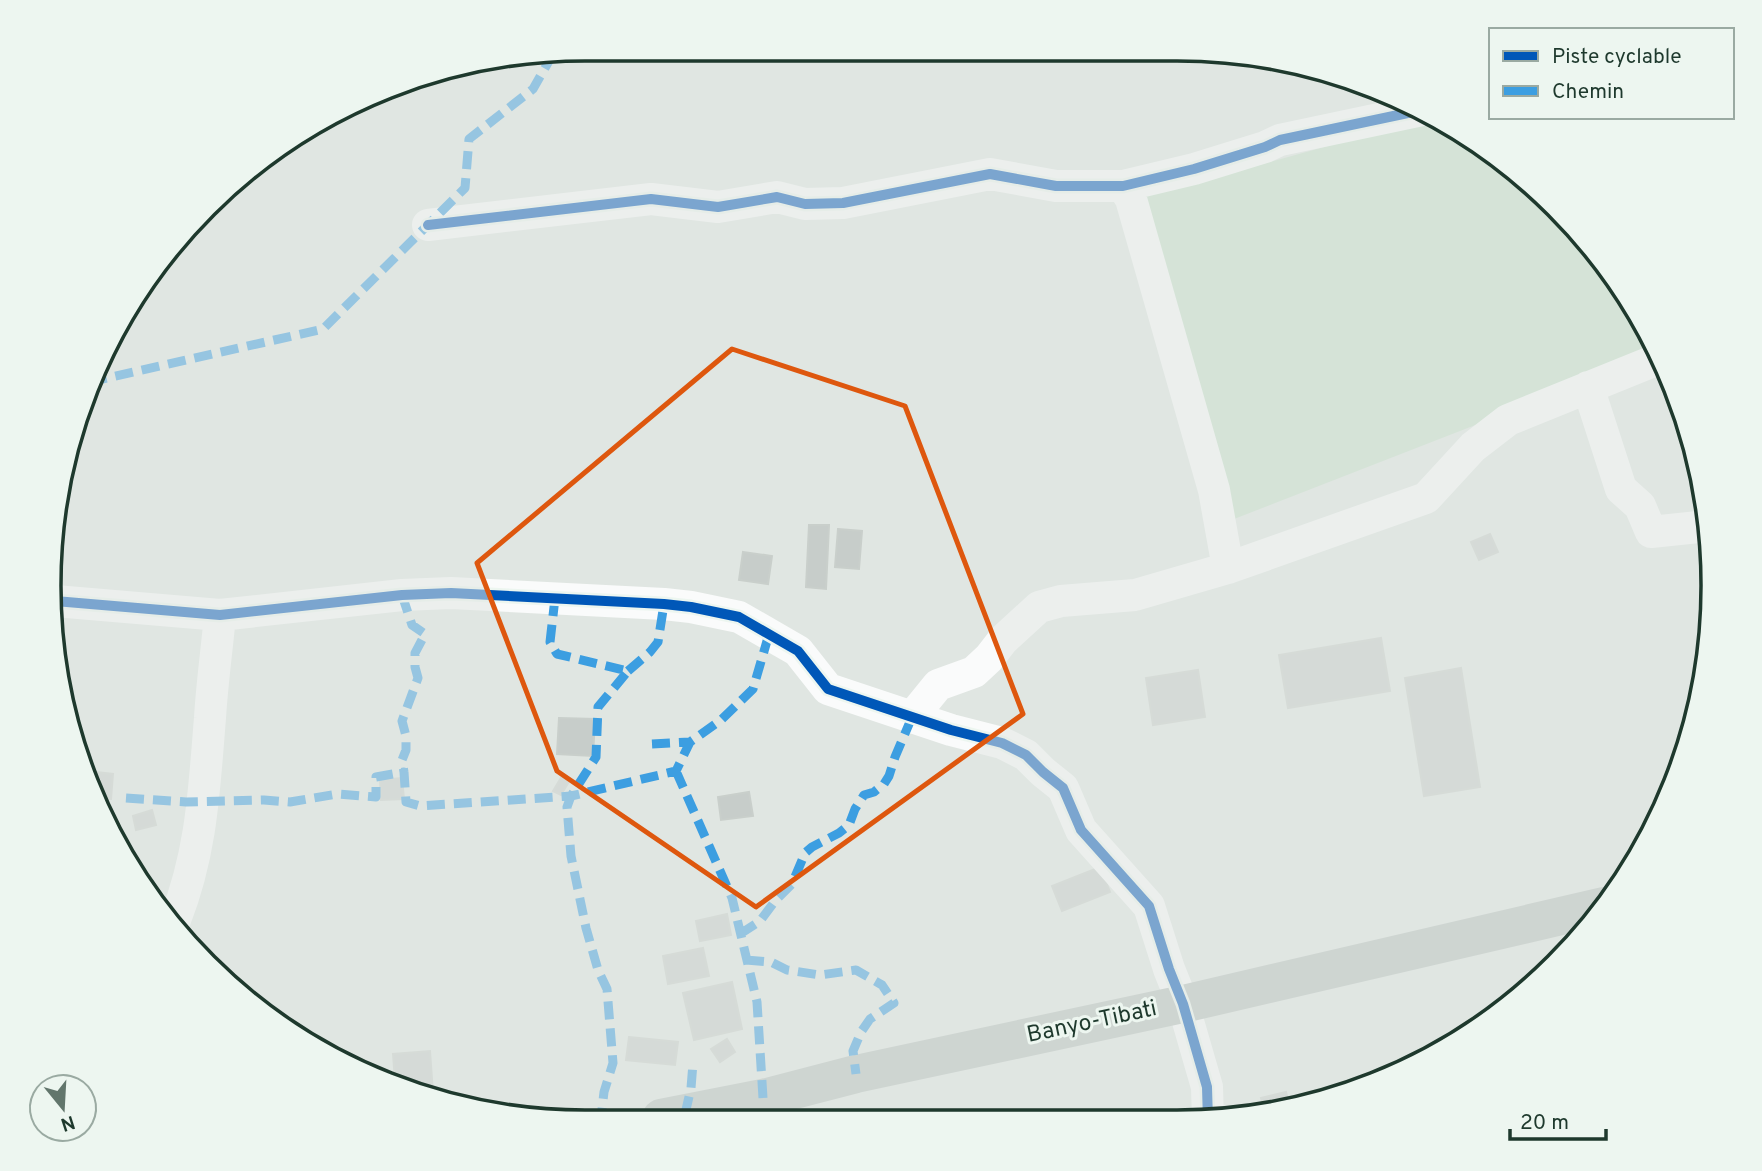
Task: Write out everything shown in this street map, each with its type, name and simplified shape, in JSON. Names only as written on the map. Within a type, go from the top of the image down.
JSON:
[{"type":"highway","name":"Banyo-Tibati","points":[[709,1110],[856,1074],[1183,1004],[1588,910]]},
{"type":"street","points":[[428,225],[651,200],[718,207],[777,197],[804,204],[843,203],[990,174],[1056,186],[1123,186],[1194,169],[1280,140],[1405,114]]},
{"type":"street","points":[[1123,186],[1130,198],[1214,491],[1228,568]]},
{"type":"street","points":[[912,717],[938,685],[974,672],[1003,640],[1039,607],[1061,601],[1135,595],[1228,568],[1426,498],[1473,447],[1508,420],[1651,362]]},
{"type":"street","points":[[1588,387],[1621,489],[1640,506],[1651,532],[1697,527]]},
{"type":"street","points":[[61,602],[220,615],[402,595],[451,593],[664,604],[739,617],[799,651],[828,689],[1002,743],[1026,755],[1063,788],[1081,830],[1149,906],[1183,1004],[1207,1087],[1208,1109]]},
{"type":"street","points":[[177,914],[192,872],[198,842],[220,615]]},
{"type":"highlighted area","points":[[732,349],[905,406],[1023,714],[756,907],[557,771],[477,563]]},
{"type":"green space","points":[[1419,121],[1496,170],[1547,215],[1571,240],[1612,294],[1649,357],[1229,521],[1136,199]]},
{"type":"building","points":[[809,525],[829,525],[826,589],[806,587]]},
{"type":"building","points":[[838,529],[862,531],[859,569],[835,567]]},
{"type":"building","points":[[1490,534],[1498,552],[1479,560],[1471,542]]},
{"type":"building","points":[[743,552],[772,556],[768,584],[739,580]]},
{"type":"building","points":[[1381,638],[1390,691],[1288,708],[1279,655]]},
{"type":"building","points":[[1461,668],[1480,787],[1424,796],[1405,678]]},
{"type":"building","points":[[1198,670],[1205,717],[1153,725],[1146,678]]},
{"type":"building","points":[[559,718],[595,719],[593,756],[557,754]]},
{"type":"building","points":[[96,772],[113,774],[111,799],[107,799]]},
{"type":"building","points":[[562,776],[570,780],[561,795],[553,791]]},
{"type":"building","points":[[402,778],[404,799],[381,800],[380,780]]},
{"type":"building","points":[[749,792],[753,816],[721,820],[718,797]]},
{"type":"building","points":[[152,810],[156,825],[136,830],[133,816]]},
{"type":"building","points":[[1100,867],[1110,892],[1062,911],[1052,886]]},
{"type":"building","points":[[727,914],[731,935],[700,941],[696,921]]},
{"type":"building","points":[[703,948],[709,976],[668,984],[663,956]]},
{"type":"building","points":[[732,982],[742,1029],[694,1040],[683,993]]},
{"type":"building","points":[[629,1037],[678,1042],[675,1065],[626,1060]]},
{"type":"building","points":[[727,1039],[735,1052],[720,1062],[711,1049]]},
{"type":"building","points":[[430,1051],[433,1087],[394,1074],[393,1054]]},
{"type":"building","points":[[1286,1092],[1287,1098],[1262,1102],[1261,1098]]},
{"type":"marked path","points":[[104,379],[323,329],[465,188],[469,139],[533,89],[548,62]]},
{"type":"marked path","points":[[402,595],[412,625],[425,634],[415,653],[418,678],[402,721],[406,736],[406,750],[402,760],[404,772]]},
{"type":"marked path","points":[[555,598],[550,642],[557,654],[628,671],[598,707],[596,757],[567,807],[571,856],[586,928],[598,970],[607,989],[613,1063],[604,1092],[602,1110]]},
{"type":"marked path","points":[[628,671],[658,642],[664,604]]},
{"type":"marked path","points":[[126,798],[186,802],[290,802],[337,794],[376,797],[376,777],[404,772],[406,802],[420,806],[571,796],[676,771],[690,742],[721,720],[753,689],[769,634]]},
{"type":"marked path","points":[[740,934],[760,921],[792,884],[805,853],[849,825],[864,795],[874,792],[884,784],[912,717]]},
{"type":"marked path","points":[[652,744],[690,742]]},
{"type":"marked path","points":[[676,771],[732,898],[757,1002],[763,1098]]},
{"type":"marked path","points":[[746,960],[771,962],[787,970],[820,975],[856,970],[882,985],[894,1003],[870,1019],[861,1032],[853,1051],[856,1074]]},
{"type":"marked path","points":[[686,1110],[693,1063]]},
{"type":"cycle path","points":[[428,225],[651,199],[718,207],[777,197],[805,204],[843,203],[990,174],[1056,186],[1123,186],[1194,169],[1280,140],[1405,114]]},
{"type":"cycle path","points":[[61,602],[220,615],[402,595],[451,593],[664,604],[739,617],[798,651],[828,689],[951,730],[1002,743],[1026,755],[1063,788],[1081,830],[1149,906],[1183,1004],[1207,1087],[1208,1109]]}]
